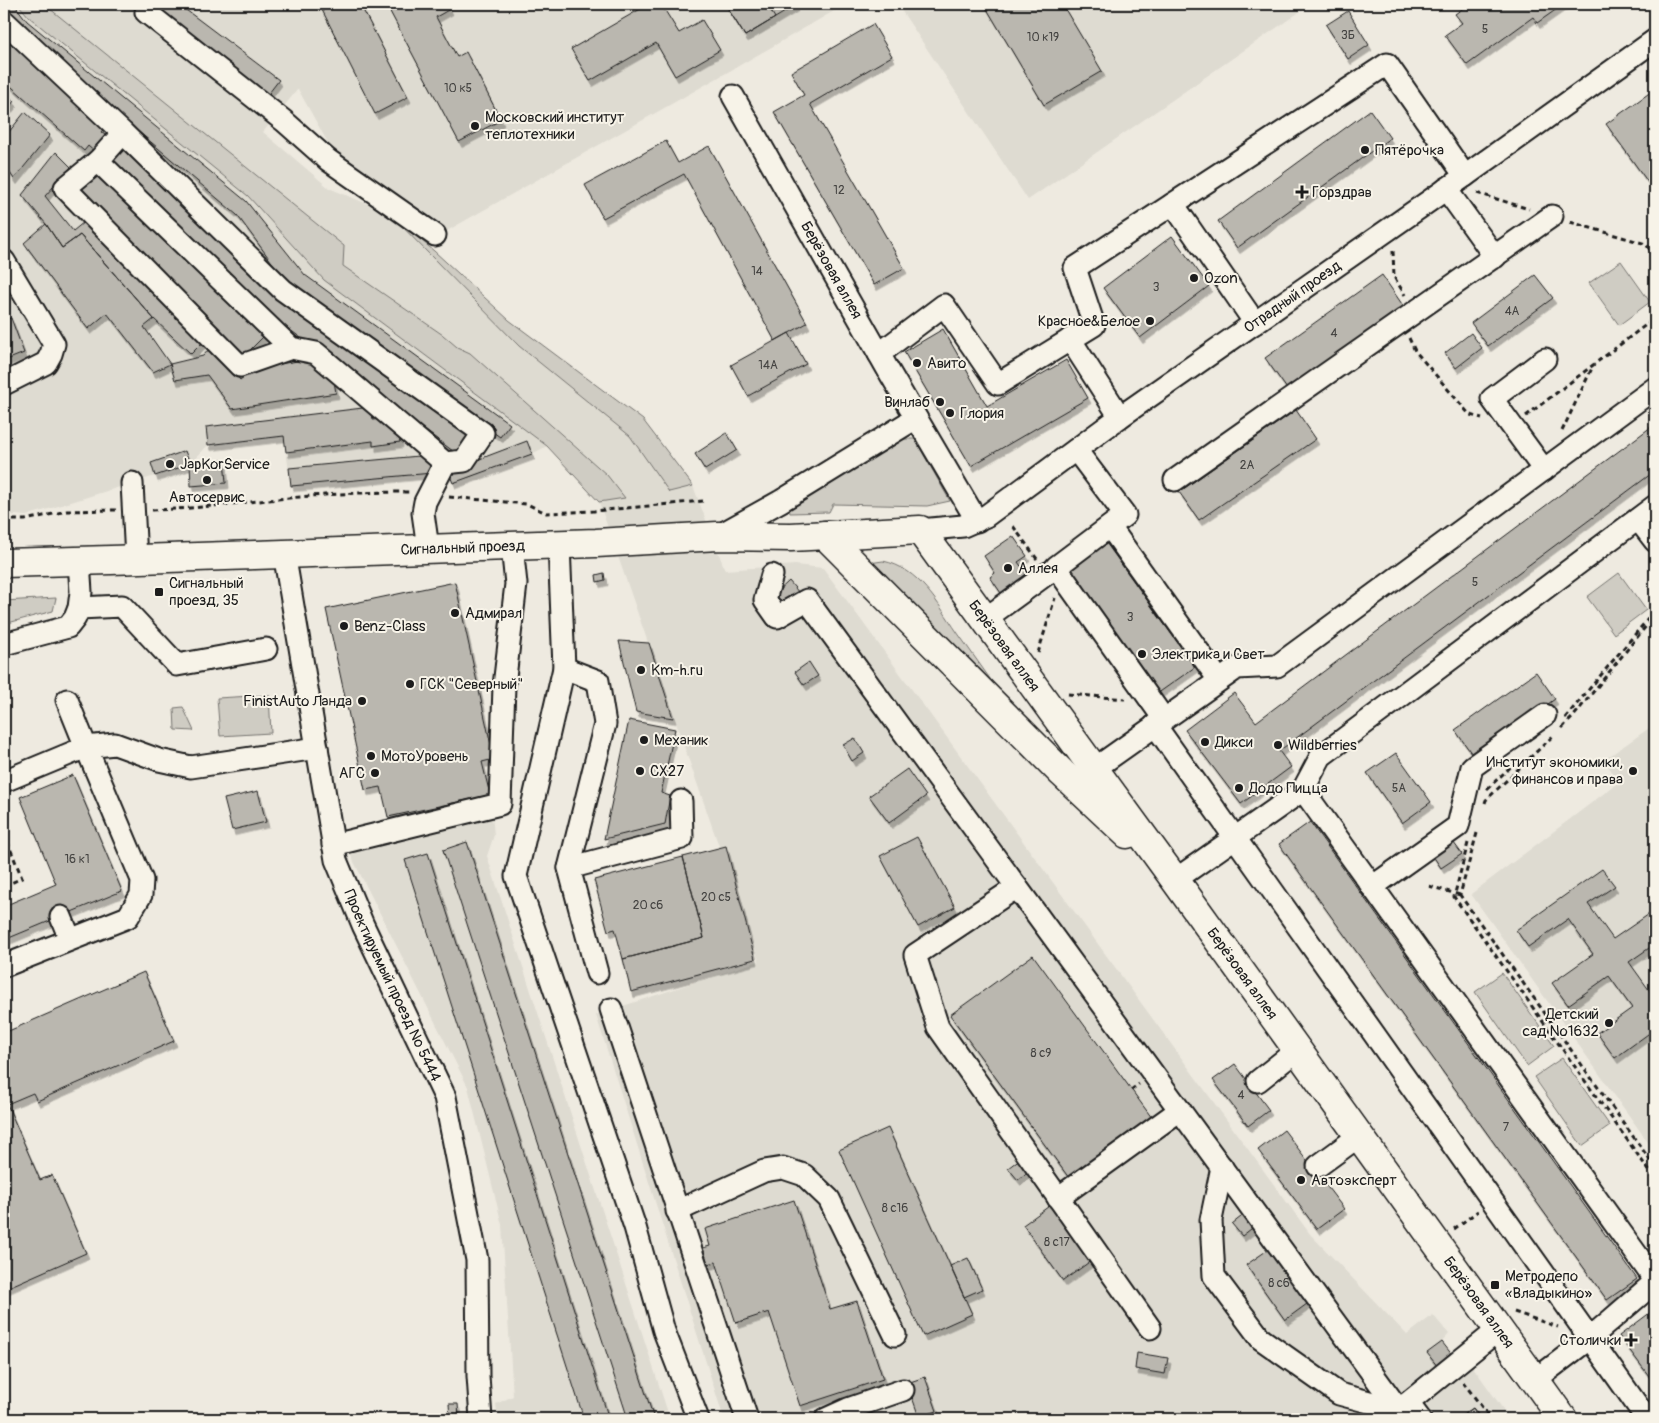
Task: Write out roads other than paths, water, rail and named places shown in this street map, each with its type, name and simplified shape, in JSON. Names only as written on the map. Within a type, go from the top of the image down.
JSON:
[{"type":"main road","name":"Сигнальный проезд","points":[[4,563],[596,543],[718,536],[825,535],[920,530]]},
{"type":"main road","name":"Берёзовая аллея","points":[[920,530],[1359,1136],[1506,1321],[1535,1380],[1563,1419]]},
{"type":"main road","points":[[825,535],[1062,773],[1175,880]]},
{"type":"street","points":[[150,4],[146,12],[284,121],[328,160],[435,235]]},
{"type":"street","points":[[4,21],[123,133],[283,290],[483,432],[464,461],[445,463],[316,353],[291,348],[240,366],[64,188],[98,161],[123,133]]},
{"type":"street","name":"Отрадный проезд","points":[[920,530],[963,526],[977,521],[1120,417],[1465,176],[1655,40]]},
{"type":"street","points":[[879,354],[944,305],[998,384],[1094,324],[1075,268],[1387,64],[1465,176]]},
{"type":"street","name":"Берёзовая аллея","points":[[733,96],[879,354],[977,521]]},
{"type":"street","points":[[98,161],[291,348]]},
{"type":"street","points":[[1446,189],[1495,257]]},
{"type":"street","points":[[1173,204],[1255,323]]},
{"type":"street","points":[[1175,480],[1552,216]]},
{"type":"street","points":[[4,261],[54,344],[52,354],[46,362],[4,384]]},
{"type":"street","points":[[1070,339],[1120,417]]},
{"type":"street","points":[[1544,360],[1492,398],[1544,470]]},
{"type":"street","points":[[1094,769],[1237,668],[1277,666],[1655,388]]},
{"type":"street","points":[[718,536],[781,501],[916,418]]},
{"type":"street","points":[[1076,450],[1125,516],[1056,568],[1235,838],[1647,1419]]},
{"type":"street","points":[[428,548],[424,514],[428,494],[445,463]]},
{"type":"street","points":[[132,483],[136,559]]},
{"type":"street","points":[[1175,880],[1303,790],[1321,756],[1655,506]]},
{"type":"street","points":[[1638,519],[1655,541]]},
{"type":"street","points":[[1110,528],[1220,680]]},
{"type":"street","points":[[559,544],[564,668],[516,876],[635,1227],[664,1331],[698,1419]]},
{"type":"street","points":[[333,844],[500,804],[504,686],[516,584],[512,546]]},
{"type":"street","name":"Проектируемый проезд № 5444","points":[[284,553],[336,860],[364,925],[445,1097],[477,1260],[478,1376],[481,1419]]},
{"type":"street","points":[[4,644],[68,627],[79,608],[78,561]]},
{"type":"street","points":[[985,619],[1048,573]]},
{"type":"street","points":[[772,574],[765,600],[777,617],[807,600],[1222,1167],[1409,1410]]},
{"type":"street","points":[[79,608],[122,606],[177,665],[266,649]]},
{"type":"street","points":[[564,668],[598,681],[605,724],[569,868],[597,973]]},
{"type":"street","points":[[4,966],[128,917],[141,894],[142,880],[67,700]]},
{"type":"street","points":[[1372,887],[1458,826],[1472,766],[1554,718]]},
{"type":"street","points":[[4,781],[86,747],[115,744],[158,760],[191,767],[317,748]]},
{"type":"street","points":[[1303,790],[1655,1281],[1590,1338],[1535,1380]]},
{"type":"street","points":[[569,868],[682,838],[681,801]]},
{"type":"street","points":[[1017,886],[915,955],[938,1027],[1006,1108],[1058,1198],[1150,1328]]},
{"type":"street","points":[[57,918],[67,941]]},
{"type":"street","points":[[611,1009],[747,1419]]},
{"type":"street","points":[[1258,1081],[1298,1050]]},
{"type":"street","points":[[1058,1198],[1180,1110]]},
{"type":"street","points":[[1318,1166],[1359,1136]]},
{"type":"street","points":[[1222,1167],[1211,1220],[1214,1276],[1261,1339],[1339,1394],[1409,1410]]},
{"type":"street","points":[[677,1211],[764,1171],[783,1168],[804,1175],[829,1199],[895,1335]]},
{"type":"street","points":[[1409,1410],[1452,1368],[1506,1321]]},
{"type":"street","points":[[826,1419],[848,1409],[903,1390]]},
{"type":"place","name":"Московский институт теплотехники","points":[[475,126]]},
{"type":"place","name":"Пятёрочка","points":[[1365,150]]},
{"type":"place","name":"Горздрав","points":[[1302,192]]},
{"type":"place","name":"Ozon","points":[[1194,278]]},
{"type":"place","name":"Красное&Белое","points":[[1150,321]]},
{"type":"place","name":"Авито","points":[[917,363]]},
{"type":"place","name":"Винлаб","points":[[940,402]]},
{"type":"place","name":"Глория","points":[[950,413]]},
{"type":"place","name":"JapKorService","points":[[170,464]]},
{"type":"place","name":"Автосервис","points":[[207,480]]},
{"type":"place","name":"Аллея","points":[[1008,568]]},
{"type":"place","name":"Сигнальный проезд, 35","points":[[159,592]]},
{"type":"place","name":"Адмирал","points":[[455,613]]},
{"type":"place","name":"Benz-Class","points":[[344,626]]},
{"type":"place","name":"Электрика и Свет","points":[[1142,654]]},
{"type":"place","name":"Km-h.ru","points":[[641,670]]},
{"type":"place","name":"ГСК \"Северный\"","points":[[410,684]]},
{"type":"place","name":"FinistAuto Ланда","points":[[362,701]]},
{"type":"place","name":"Механик","points":[[644,740]]},
{"type":"place","name":"Дикси","points":[[1205,742]]},
{"type":"place","name":"Wildberries","points":[[1278,745]]},
{"type":"place","name":"МотоУровень","points":[[371,756]]},
{"type":"place","name":"CX27","points":[[640,771]]},
{"type":"place","name":"Институт экономики, финансов и права","points":[[1633,771]]},
{"type":"place","name":"АГС","points":[[375,773]]},
{"type":"place","name":"Додо Пицца","points":[[1239,788]]},
{"type":"place","name":"Детский сад №1632","points":[[1609,1023]]},
{"type":"place","name":"Автоэксперт","points":[[1301,1180]]},
{"type":"place","name":"Метродепо «Владыкино»","points":[[1495,1285]]},
{"type":"place","name":"Столички","points":[[1631,1340]]}]
